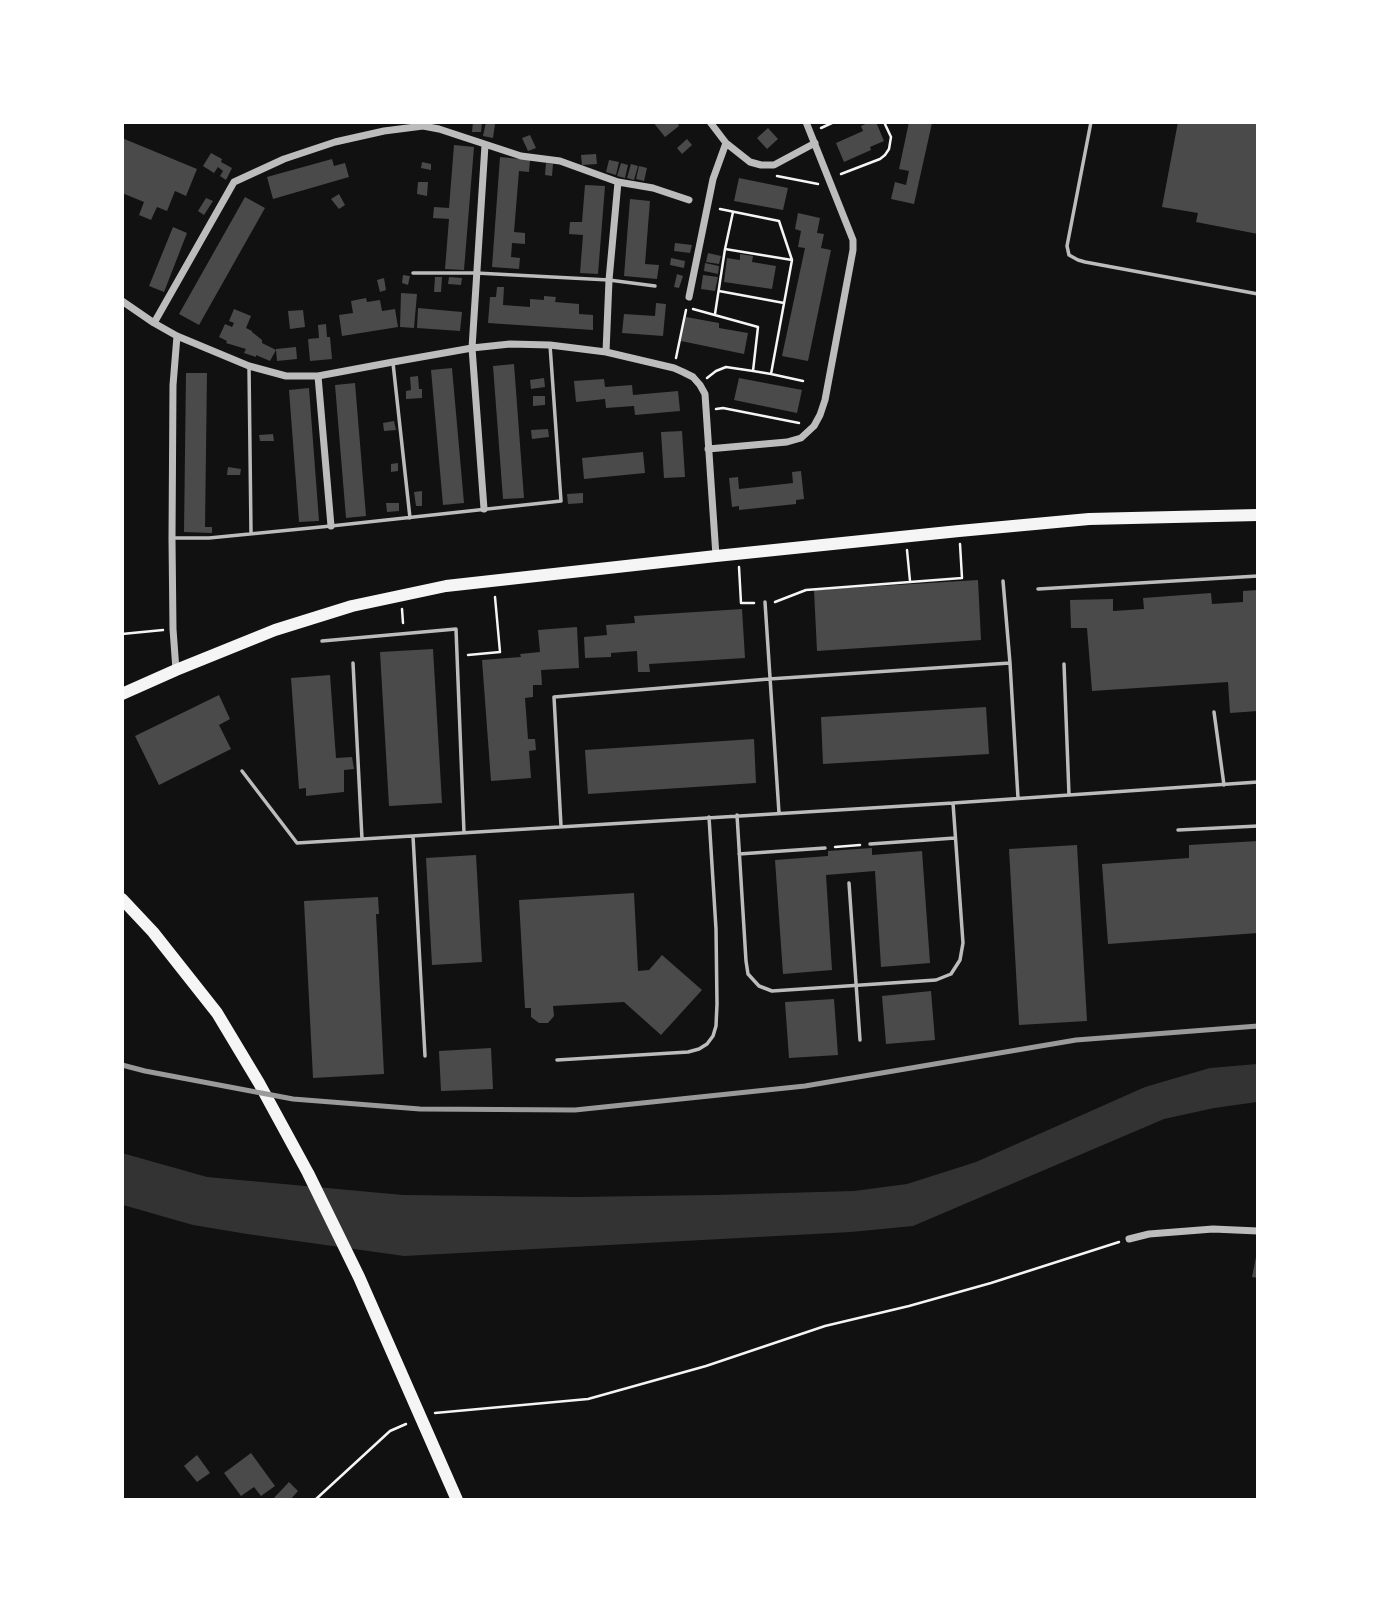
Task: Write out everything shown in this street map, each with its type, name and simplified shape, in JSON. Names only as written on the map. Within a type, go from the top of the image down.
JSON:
[{"type":"main road","points":[[122,694],[275,630],[352,606],[446,586],[906,536],[1090,519],[1258,515]]},
{"type":"main road","points":[[122,899],[153,932],[216,1013],[259,1083],[308,1173],[359,1277],[457,1500]]},
{"type":"street","points":[[710,122],[726,143],[750,162],[761,165],[774,165],[815,144]]},
{"type":"street","points":[[708,449],[787,442],[801,438],[814,426],[825,400],[853,240],[806,122]]},
{"type":"street","points":[[154,323],[234,181],[284,159],[335,142],[423,126],[455,133],[521,156],[560,161],[618,181],[653,188],[689,200]]},
{"type":"street","points":[[689,297],[713,179],[726,143]]},
{"type":"street","points":[[484,509],[472,348],[485,145]]},
{"type":"street","points":[[606,352],[618,181]]},
{"type":"street","points":[[122,301],[177,336],[249,366],[286,376],[318,376],[472,348],[510,345],[550,345],[606,352],[674,368],[693,377],[705,394],[716,556]]},
{"type":"street","points":[[176,670],[172,538],[173,385],[177,336]]},
{"type":"street","points":[[318,376],[331,526]]},
{"type":"street","points":[[1129,1239],[1149,1234],[1213,1228],[1258,1231]]},
{"type":"lane","points":[[1091,122],[1066,246],[1069,255],[1085,262],[1258,294]]},
{"type":"lane","points":[[412,272],[610,280],[655,286]]},
{"type":"lane","points":[[172,538],[209,538],[561,501],[550,345]]},
{"type":"lane","points":[[393,362],[410,518]]},
{"type":"lane","points":[[249,366],[251,533]]},
{"type":"lane","points":[[1038,589],[1258,576]]},
{"type":"lane","points":[[1003,581],[1018,798]]},
{"type":"lane","points":[[765,602],[779,813]]},
{"type":"lane","points":[[322,641],[456,629],[464,832]]},
{"type":"lane","points":[[353,663],[362,839]]},
{"type":"lane","points":[[561,827],[554,697],[769,678],[1010,663]]},
{"type":"lane","points":[[1064,664],[1069,795]]},
{"type":"lane","points":[[1214,712],[1224,785]]},
{"type":"lane","points":[[242,771],[297,843],[1258,782]]},
{"type":"lane","points":[[737,815],[748,974],[759,986],[772,991],[936,980],[951,974],[960,960],[963,943],[953,803]]},
{"type":"lane","points":[[557,1060],[688,1052],[707,1044],[713,1036],[718,1004],[709,817]]},
{"type":"lane","points":[[1178,830],[1258,826]]},
{"type":"lane","points":[[413,836],[425,1056]]},
{"type":"lane","points":[[870,844],[955,838]]},
{"type":"lane","points":[[739,854],[825,848]]},
{"type":"lane","points":[[849,883],[860,1040]]},
{"type":"path","points":[[829,178],[886,155],[891,137],[884,122]]},
{"type":"path","points":[[707,206],[779,221],[792,260],[771,374]]},
{"type":"path","points":[[715,314],[733,212]]},
{"type":"path","points":[[725,250],[792,260]]},
{"type":"path","points":[[719,291],[784,303]]},
{"type":"path","points":[[674,368],[686,307],[758,327],[753,371]]},
{"type":"path","points":[[700,384],[716,371],[726,367],[803,381]]},
{"type":"path","points":[[706,410],[723,408],[814,426]]},
{"type":"path","points":[[738,554],[741,603],[776,602],[806,590],[962,578],[959,531]]},
{"type":"path","points":[[906,536],[910,581]]},
{"type":"path","points":[[457,656],[500,652],[494,580]]},
{"type":"path","points":[[401,595],[404,634]]},
{"type":"path","points":[[122,634],[173,629]]},
{"type":"path","points":[[825,848],[870,844]]},
{"type":"path","points":[[436,1412],[587,1399],[706,1366],[825,1326],[991,1283],[1129,1239]]},
{"type":"path","points":[[315,1500],[390,1431],[413,1422]]},
{"type":"shaded area","points":[[1257,1064],[1257,1102],[1164,1119],[913,1226],[851,1232],[404,1256],[193,1225],[123,1205],[122,1153],[207,1177],[403,1195],[576,1197],[854,1191],[907,1184],[976,1162],[1145,1087],[1210,1068]]},
{"type":"building","points":[[473,122],[482,122],[481,132],[472,132]]},
{"type":"building","points":[[486,122],[495,124],[493,138],[483,136]]},
{"type":"building","points":[[653,122],[677,122],[679,126],[665,137]]},
{"type":"building","points":[[876,122],[884,141],[844,162],[836,143],[863,131],[861,126]]},
{"type":"building","points":[[909,122],[932,123],[914,204],[891,199],[895,182],[906,185],[909,171],[899,169]]},
{"type":"building","points":[[1178,122],[1258,122],[1258,234],[1196,222],[1198,213],[1162,207]]},
{"type":"building","points":[[768,128],[778,139],[767,149],[757,138]]},
{"type":"building","points":[[530,135],[536,148],[528,151],[522,138]]},
{"type":"building","points":[[122,138],[197,169],[186,196],[175,191],[167,211],[157,207],[151,220],[139,215],[144,202],[122,193]]},
{"type":"building","points":[[687,139],[692,145],[682,154],[677,148]]},
{"type":"building","points":[[454,145],[474,147],[464,270],[445,269],[449,219],[433,218],[434,207],[449,208]]},
{"type":"building","points":[[211,153],[232,168],[226,180],[220,176],[223,171],[218,167],[214,173],[203,166]]},
{"type":"building","points":[[596,154],[597,164],[582,165],[581,155]]},
{"type":"building","points":[[500,157],[530,160],[529,172],[519,171],[514,232],[525,233],[525,244],[512,243],[511,257],[520,258],[519,269],[492,267]]},
{"type":"building","points":[[332,159],[334,166],[345,163],[349,177],[273,199],[267,177]]},
{"type":"building","points":[[609,160],[619,162],[616,175],[606,172]]},
{"type":"building","points":[[422,162],[431,164],[431,170],[421,168]]},
{"type":"building","points":[[546,163],[553,164],[552,176],[545,175]]},
{"type":"building","points":[[621,163],[628,165],[625,178],[617,176]]},
{"type":"building","points":[[631,164],[638,166],[634,180],[627,178]]},
{"type":"building","points":[[639,166],[647,168],[644,181],[636,179]]},
{"type":"building","points":[[739,178],[788,188],[783,210],[734,201]]},
{"type":"building","points":[[418,182],[428,182],[427,196],[417,194]]},
{"type":"building","points":[[585,185],[605,186],[598,274],[580,273],[583,235],[569,234],[570,222],[582,222]]},
{"type":"building","points":[[339,194],[345,205],[339,209],[331,199]]},
{"type":"building","points":[[245,197],[265,208],[199,325],[179,314]]},
{"type":"building","points":[[206,198],[213,201],[204,215],[198,211]]},
{"type":"building","points":[[630,199],[650,201],[645,264],[659,265],[657,279],[624,276]]},
{"type":"building","points":[[798,213],[820,218],[817,233],[824,234],[821,248],[831,250],[808,361],[782,356],[805,248],[798,247],[801,231],[795,229]]},
{"type":"building","points":[[173,227],[187,233],[164,292],[149,286]]},
{"type":"building","points":[[675,243],[692,245],[690,253],[674,251]]},
{"type":"building","points":[[708,253],[721,256],[719,264],[706,262]]},
{"type":"building","points":[[740,254],[753,256],[752,262],[776,266],[772,289],[724,282],[727,258],[740,260]]},
{"type":"building","points":[[671,258],[685,261],[684,268],[670,265]]},
{"type":"building","points":[[705,263],[719,266],[718,274],[704,271]]},
{"type":"building","points":[[677,274],[683,276],[679,288],[674,287]]},
{"type":"building","points":[[403,275],[410,276],[408,285],[402,283]]},
{"type":"building","points":[[703,275],[718,277],[715,291],[701,289]]},
{"type":"building","points":[[435,277],[442,277],[441,292],[434,292]]},
{"type":"building","points":[[449,277],[462,278],[461,285],[448,284]]},
{"type":"building","points":[[384,278],[386,290],[380,292],[377,280]]},
{"type":"building","points":[[497,287],[504,287],[503,305],[530,307],[530,299],[544,300],[544,296],[556,297],[555,302],[579,304],[579,314],[593,315],[593,330],[488,323],[490,297],[496,297]]},
{"type":"building","points":[[401,293],[417,294],[414,328],[400,327]]},
{"type":"building","points":[[366,298],[367,302],[380,300],[382,311],[395,309],[398,327],[342,336],[339,315],[353,313],[351,301]]},
{"type":"building","points":[[656,303],[666,304],[663,336],[622,333],[624,314],[655,316]]},
{"type":"building","points":[[418,308],[462,312],[460,331],[417,328]]},
{"type":"building","points":[[234,309],[251,316],[246,328],[262,340],[262,343],[276,350],[270,361],[244,353],[246,349],[226,343],[227,341],[219,337],[225,324],[232,327],[234,323],[229,321]]},
{"type":"building","points":[[303,310],[305,327],[290,329],[288,311]]},
{"type":"building","points":[[686,317],[719,323],[719,328],[748,333],[744,354],[681,341]]},
{"type":"building","points":[[326,324],[332,359],[310,361],[308,339],[319,338],[318,325]]},
{"type":"building","points":[[296,347],[297,359],[277,361],[276,349]]},
{"type":"building","points":[[514,364],[524,498],[503,499],[493,366]]},
{"type":"building","points":[[452,368],[464,503],[443,505],[431,370]]},
{"type":"building","points":[[186,373],[207,373],[205,527],[212,527],[212,533],[184,532]]},
{"type":"building","points":[[418,376],[422,398],[406,399],[406,391],[411,390],[410,377]]},
{"type":"building","points":[[544,378],[545,387],[531,389],[530,380]]},
{"type":"building","points":[[739,378],[802,390],[797,413],[734,400]]},
{"type":"building","points":[[604,379],[605,387],[632,385],[633,395],[678,391],[680,411],[635,415],[634,406],[606,408],[605,399],[576,402],[574,381]]},
{"type":"building","points":[[355,383],[366,516],[346,518],[335,385]]},
{"type":"building","points":[[309,388],[319,521],[299,522],[289,390]]},
{"type":"building","points":[[533,396],[545,396],[545,405],[533,406]]},
{"type":"building","points":[[394,421],[396,430],[384,431],[383,423]]},
{"type":"building","points":[[548,429],[549,437],[532,439],[531,430]]},
{"type":"building","points":[[682,431],[685,477],[664,478],[661,432]]},
{"type":"building","points":[[273,434],[274,441],[260,441],[259,435]]},
{"type":"building","points":[[643,452],[645,473],[584,479],[582,458]]},
{"type":"building","points":[[398,463],[398,471],[391,472],[391,464]]},
{"type":"building","points":[[228,467],[241,469],[240,475],[227,475]]},
{"type":"building","points":[[801,471],[804,499],[796,500],[796,504],[739,510],[739,506],[732,507],[729,478],[738,477],[739,489],[793,483],[792,472]]},
{"type":"building","points":[[422,491],[422,506],[416,506],[414,492]]},
{"type":"building","points":[[583,493],[583,503],[568,504],[567,494]]},
{"type":"building","points":[[386,503],[399,503],[399,511],[387,512]]},
{"type":"building","points":[[978,580],[981,640],[817,651],[814,590]]},
{"type":"building","points":[[1258,590],[1258,711],[1230,713],[1228,682],[1092,691],[1087,628],[1071,628],[1070,600],[1113,599],[1113,611],[1144,609],[1143,598],[1211,593],[1212,604],[1243,602],[1243,591]]},
{"type":"building","points":[[742,609],[745,658],[649,664],[650,672],[638,672],[637,651],[611,653],[611,657],[585,658],[584,637],[607,635],[606,625],[635,623],[634,616]]},
{"type":"building","points":[[577,627],[579,668],[541,670],[542,685],[533,685],[533,697],[525,698],[528,739],[535,739],[536,750],[529,751],[531,778],[491,781],[482,660],[521,657],[520,654],[540,652],[538,630]]},
{"type":"building","points":[[433,649],[442,803],[389,806],[380,652]]},
{"type":"building","points":[[330,675],[336,758],[352,757],[354,769],[344,770],[344,792],[306,796],[306,788],[299,789],[291,678]]},
{"type":"building","points":[[219,695],[230,719],[219,725],[231,749],[159,785],[135,736]]},
{"type":"building","points":[[986,707],[989,754],[823,764],[821,717]]},
{"type":"building","points":[[754,739],[756,783],[588,794],[585,750]]},
{"type":"building","points":[[1258,841],[1258,933],[1108,944],[1102,864],[1189,858],[1189,845]]},
{"type":"building","points":[[1077,845],[1087,1021],[1019,1025],[1009,849]]},
{"type":"building","points":[[872,848],[872,855],[922,851],[930,963],[881,967],[875,871],[826,875],[832,970],[783,974],[775,860],[828,856],[828,851]]},
{"type":"building","points":[[476,855],[482,962],[432,965],[426,858]]},
{"type":"building","points":[[634,893],[638,971],[649,970],[662,955],[702,990],[661,1035],[624,1002],[553,1006],[554,1016],[548,1023],[539,1023],[531,1017],[531,1008],[525,1008],[519,900]]},
{"type":"building","points":[[378,897],[379,914],[376,914],[384,1074],[313,1078],[304,901]]},
{"type":"building","points":[[931,991],[935,1040],[886,1044],[882,996]]},
{"type":"building","points":[[834,999],[838,1055],[789,1058],[785,1002]]},
{"type":"building","points":[[491,1048],[493,1089],[441,1091],[439,1051]]},
{"type":"building","points":[[1258,1257],[1258,1278],[1252,1277]]},
{"type":"building","points":[[251,1453],[275,1486],[261,1496],[254,1487],[241,1496],[224,1473]]},
{"type":"building","points":[[197,1455],[210,1473],[197,1482],[184,1466]]},
{"type":"building","points":[[289,1482],[298,1491],[290,1500],[272,1500]]},
{"type":"railway","points":[[122,1065],[293,1099],[420,1109],[575,1110],[805,1086],[1076,1040],[1258,1026]]}]
